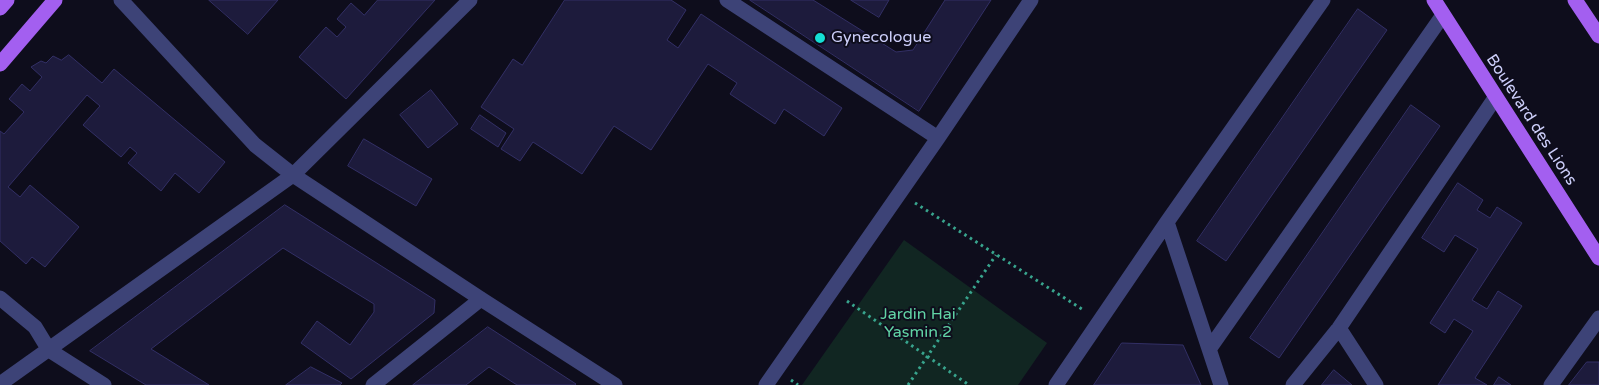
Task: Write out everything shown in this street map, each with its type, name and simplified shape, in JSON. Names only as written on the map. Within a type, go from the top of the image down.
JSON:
[{"type":"main road","points":[[0,8],[7,0]]},
{"type":"main road","points":[[0,64],[55,0]]},
{"type":"main road","name":"Boulevard des Lions","points":[[1434,0],[1599,258]]},
{"type":"main road","points":[[1575,0],[1599,36]]},
{"type":"street","points":[[121,0],[255,145],[292,175],[615,385]]},
{"type":"street","points":[[0,384],[292,175],[470,0]]},
{"type":"street","points":[[727,0],[938,138]]},
{"type":"street","points":[[766,385],[900,194],[1031,0]]},
{"type":"street","points":[[1056,385],[1322,0]]},
{"type":"street","points":[[1210,348],[1443,14]]},
{"type":"street","points":[[1293,385],[1339,328],[1495,98]]},
{"type":"street","points":[[1167,222],[1210,348],[1220,385]]},
{"type":"street","points":[[0,298],[35,327],[49,350],[104,385]]},
{"type":"street","points":[[373,385],[480,299]]},
{"type":"street","points":[[1551,385],[1599,318]]},
{"type":"street","points":[[1339,328],[1376,385]]},
{"type":"path","points":[[900,194],[1099,321]]},
{"type":"path","points":[[908,385],[996,255]]},
{"type":"path","points":[[832,290],[968,385]]},
{"type":"green space","name":"Jardin Hai Yasmin 2","points":[[904,240],[1047,343],[1018,385],[802,385]]},
{"type":"building","points":[[209,0],[278,0],[248,34]]},
{"type":"building","points":[[378,0],[435,0],[346,99],[299,57],[326,27],[337,37],[346,27],[337,19],[351,3],[364,15]]},
{"type":"building","points":[[565,0],[671,0],[686,10],[667,40],[678,48],[701,14],[842,108],[824,136],[784,109],[775,124],[730,94],[737,83],[708,64],[651,150],[614,126],[582,174],[533,142],[520,161],[501,149],[514,129],[481,107],[513,59],[522,65]]},
{"type":"building","points":[[750,0],[813,0],[896,52],[913,50],[945,0],[991,0],[919,111]]},
{"type":"building","points":[[851,0],[889,0],[879,17]]},
{"type":"building","points":[[1358,9],[1387,30],[1226,261],[1197,241]]},
{"type":"building","points":[[69,55],[102,83],[114,69],[225,162],[199,193],[175,173],[161,191],[128,163],[137,153],[130,147],[121,157],[83,125],[100,106],[87,95],[8,187],[20,197],[30,185],[79,227],[45,267],[32,257],[26,264],[0,241],[0,131],[4,134],[24,112],[9,99],[22,84],[30,91],[42,77],[31,67],[41,61],[46,63],[53,56],[61,60]]},
{"type":"building","points":[[431,90],[458,124],[428,148],[400,115]]},
{"type":"building","points":[[1411,105],[1440,126],[1279,358],[1250,338]]},
{"type":"building","points":[[480,115],[506,133],[498,147],[471,129]]},
{"type":"building","points":[[364,139],[432,179],[416,206],[348,166]]},
{"type":"building","points":[[1458,183],[1483,200],[1477,210],[1490,218],[1497,207],[1522,223],[1472,300],[1487,309],[1498,291],[1522,306],[1475,378],[1487,385],[1438,385],[1473,331],[1454,319],[1445,333],[1430,323],[1478,249],[1455,235],[1444,252],[1422,238]]},
{"type":"building","points":[[285,205],[435,300],[434,313],[351,379],[301,343],[317,321],[350,345],[374,312],[374,304],[283,248],[151,349],[209,385],[146,385],[90,351]]},
{"type":"building","points":[[488,327],[576,384],[517,385],[489,367],[466,385],[413,385]]},
{"type":"building","points":[[1122,343],[1183,345],[1201,385],[1094,385]]},
{"type":"building","points":[[1587,362],[1599,362],[1599,385],[1569,385]]},
{"type":"building","points":[[311,367],[342,383],[340,385],[286,385]]},
{"type":"building","points":[[1334,370],[1352,385],[1322,385]]},
{"type":"building","points":[[1499,377],[1511,385],[1494,385]]},
{"type":"place","name":"Gynecologue","points":[[820,38]]}]
